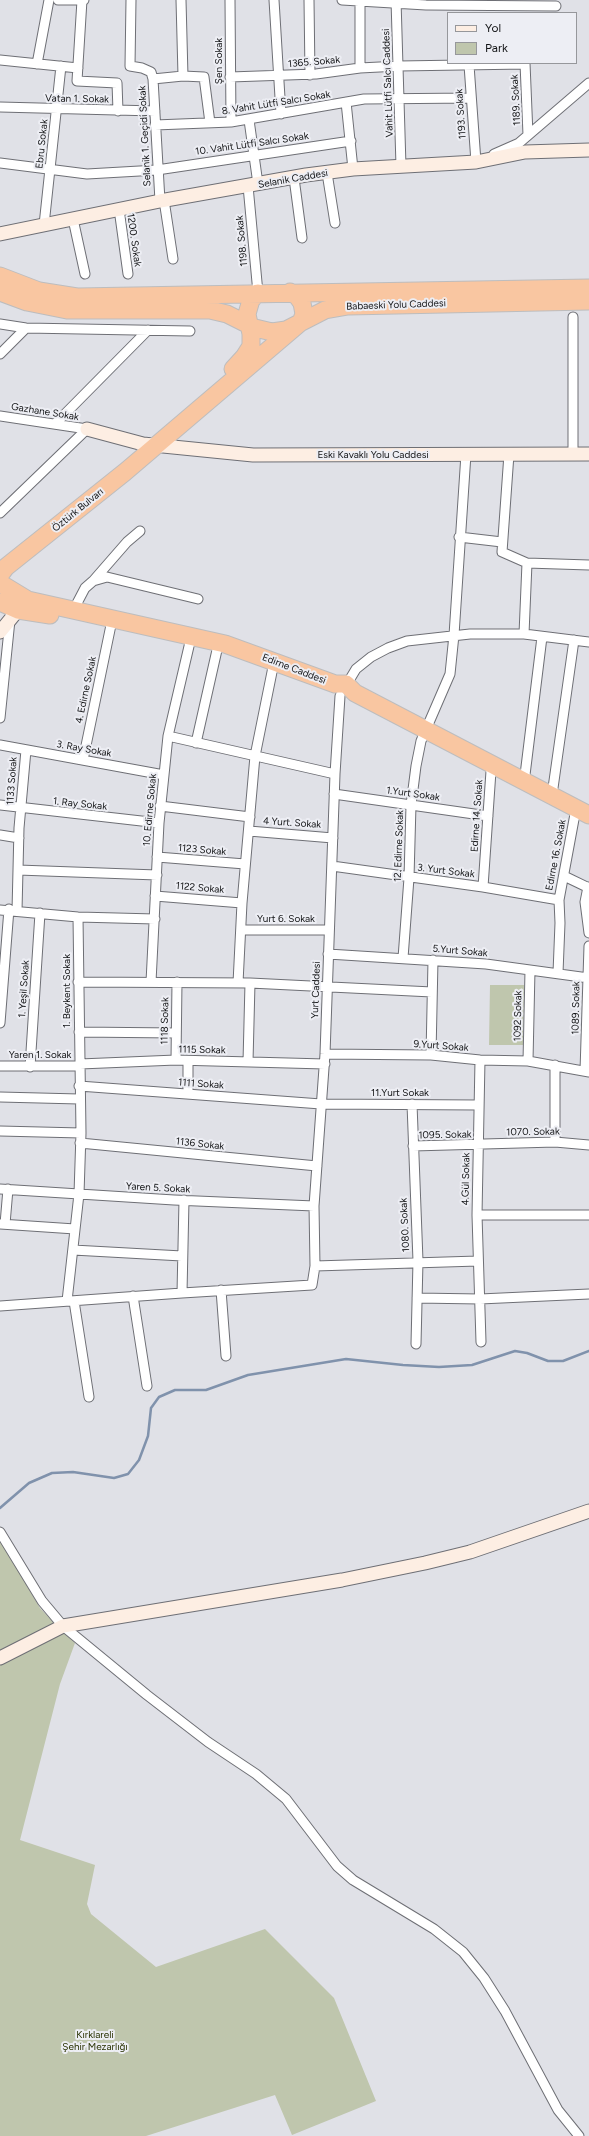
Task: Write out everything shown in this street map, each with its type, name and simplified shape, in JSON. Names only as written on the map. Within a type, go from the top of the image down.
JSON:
[{"type":"highway","name":"Babaeski Yolu Caddesi","points":[[0,276],[25,286],[64,296],[589,288]]},
{"type":"highway","name":"Babaeski Yolu Caddesi","points":[[0,292],[27,302],[67,310],[210,310],[227,314],[249,325],[272,332],[286,330],[325,310],[348,306],[589,301]]},
{"type":"highway","points":[[290,292],[297,296],[302,303],[304,314],[301,322]]},
{"type":"highway","points":[[249,325],[247,309],[251,300],[258,293]]},
{"type":"highway","name":"Öztürk Bulvarı","points":[[150,444],[301,322]]},
{"type":"highway","name":"Öztürk Bulvarı","points":[[1,580],[6,567],[150,444],[232,370],[244,357],[251,346],[249,325]]},
{"type":"highway","name":"Edirne Caddesi","points":[[1,580],[28,600],[74,609],[225,644],[343,690],[469,757],[491,771],[552,795],[584,817]]},
{"type":"highway","name":"Edirne Caddesi","points":[[1,580],[14,614],[111,625],[190,642],[343,690]]},
{"type":"highway","name":"Edirne Caddesi","points":[[424,733],[524,784],[584,817]]},
{"type":"street","points":[[37,64],[49,0]]},
{"type":"street","points":[[58,0],[83,0],[77,81],[117,83],[118,111]]},
{"type":"street","points":[[131,0],[130,66],[142,68],[151,72],[153,79]]},
{"type":"street","points":[[181,0],[183,76]]},
{"type":"street","name":"Şen Sokak","points":[[230,0],[231,122]]},
{"type":"street","points":[[274,0],[281,114]]},
{"type":"street","points":[[309,0],[310,75]]},
{"type":"street","points":[[342,0],[556,6]]},
{"type":"street","points":[[360,1],[360,68]]},
{"type":"street","name":"Vahit Lütfi Salcı Caddesi","points":[[396,2],[401,166]]},
{"type":"street","points":[[0,60],[78,68]]},
{"type":"street","name":"1365. Sokak","points":[[230,77],[310,75],[360,68],[399,66],[497,64]]},
{"type":"street","name":"1189. Sokak","points":[[525,64],[528,135]]},
{"type":"street","name":"1193. Sokak","points":[[469,65],[476,162]]},
{"type":"street","name":"Ebru Sokak","points":[[44,225],[61,66]]},
{"type":"street","name":"Selanik 1. Geçidi Sokak","points":[[173,259],[157,170],[153,79],[183,76],[204,77],[210,124]]},
{"type":"street","points":[[476,162],[519,143],[589,83]]},
{"type":"street","name":"8. Vahit Lütfi Salcı Sokak","points":[[155,125],[210,124],[249,120],[364,99],[471,98]]},
{"type":"street","points":[[346,102],[353,169]]},
{"type":"street","name":"Vatan 1. Sokak","points":[[0,107],[57,110],[155,111]]},
{"type":"street","name":"1198. Sokak","points":[[249,120],[255,154],[253,185],[258,293]]},
{"type":"street","name":"10. Vahit Lütfi Salcı Sokak","points":[[0,164],[50,171],[87,174],[157,170],[255,154],[351,141]]},
{"type":"street","name":"Selanik Caddesi","points":[[0,234],[162,201],[353,169],[476,162],[525,152],[589,150]]},
{"type":"street","points":[[327,173],[335,223]]},
{"type":"street","points":[[294,178],[302,238]]},
{"type":"street","name":"1200. Sokak","points":[[119,209],[128,274]]},
{"type":"street","points":[[73,219],[85,274]]},
{"type":"street","points":[[573,317],[573,454]]},
{"type":"street","points":[[0,324],[26,328],[190,331]]},
{"type":"street","points":[[0,354],[26,328]]},
{"type":"street","points":[[55,424],[148,330]]},
{"type":"street","name":"Gazhane Sokak","points":[[0,416],[87,429]]},
{"type":"street","points":[[0,513],[87,429]]},
{"type":"street","name":"Eski Kavaklı Yolu Caddesi","points":[[87,429],[150,444],[253,455],[589,454]]},
{"type":"street","name":"12. Edirne Sokak","points":[[403,958],[409,878],[411,805],[424,733],[450,674],[466,454]]},
{"type":"street","points":[[509,454],[502,552],[527,562],[589,565]]},
{"type":"street","points":[[74,609],[85,588],[127,542],[140,532]]},
{"type":"street","points":[[459,537],[502,542]]},
{"type":"street","points":[[524,634],[527,562]]},
{"type":"street","points":[[93,581],[107,577],[198,599]]},
{"type":"street","points":[[0,632],[14,614]]},
{"type":"street","points":[[0,718],[14,614]]},
{"type":"street","name":"4. Edirne Sokak","points":[[83,760],[111,625]]},
{"type":"street","points":[[343,690],[363,663],[388,648],[407,641],[454,635],[524,634],[589,642]]},
{"type":"street","points":[[524,784],[542,637]]},
{"type":"street","points":[[552,795],[574,640]]},
{"type":"street","name":"10. Edirne Sokak","points":[[151,982],[160,806],[168,736],[190,642]]},
{"type":"street","points":[[196,743],[217,650]]},
{"type":"street","points":[[238,983],[242,930],[242,903],[255,756],[272,667]]},
{"type":"street","name":"Yurt Caddesi","points":[[221,1290],[312,1285],[315,1266],[314,1206],[325,1054],[335,774],[343,690]]},
{"type":"street","points":[[168,736],[335,774]]},
{"type":"street","name":"3. Ray Sokak","points":[[0,745],[164,775]]},
{"type":"street","name":"1133 Sokak","points":[[0,1023],[9,910],[18,870],[26,750]]},
{"type":"street","name":"Edirne 14. Sokak","points":[[484,887],[491,771]]},
{"type":"street","name":"1.Yurt Sokak","points":[[334,794],[488,816]]},
{"type":"street","name":"1. Ray Sokak","points":[[0,805],[21,809],[159,823]]},
{"type":"street","points":[[160,806],[250,817]]},
{"type":"street","name":"Edirne 16. Sokak","points":[[558,973],[560,922],[558,900],[564,876],[584,817]]},
{"type":"street","name":"4 Yurt. Sokak","points":[[249,831],[333,838]]},
{"type":"street","points":[[0,835],[19,838]]},
{"type":"street","name":"1123 Sokak","points":[[157,857],[245,864]]},
{"type":"street","name":"3. Yurt Sokak","points":[[332,866],[409,878],[484,887],[558,900]]},
{"type":"street","points":[[18,870],[157,875]]},
{"type":"street","points":[[564,876],[588,887],[586,902],[589,933]]},
{"type":"street","name":"1122 Sokak","points":[[156,896],[242,903]]},
{"type":"street","points":[[9,910],[78,917],[155,919]]},
{"type":"street","name":"1. Yeşil Sokak","points":[[30,1067],[40,913]]},
{"type":"street","name":"1. Beykent Sokak","points":[[78,917],[78,1032],[81,1133],[79,1194],[73,1250],[70,1301],[89,1397]]},
{"type":"street","name":"Yurt 6. Sokak","points":[[242,930],[329,930]]},
{"type":"street","name":"1089. Sokak","points":[[587,1072],[589,946]]},
{"type":"street","name":"5.Yurt Sokak","points":[[328,954],[486,964],[588,978]]},
{"type":"street","points":[[431,1055],[433,960]]},
{"type":"street","name":"1092 Sokak","points":[[528,1061],[530,970]]},
{"type":"street","points":[[78,982],[238,983],[432,992]]},
{"type":"street","name":"1118 Sokak","points":[[176,1060],[177,982]]},
{"type":"street","points":[[248,1062],[250,984]]},
{"type":"street","points":[[78,1032],[176,1034]]},
{"type":"street","name":"9.Yurt Sokak","points":[[325,1054],[431,1055],[480,1060],[528,1061],[587,1072]]},
{"type":"street","name":"1115 Sokak","points":[[80,1065],[176,1060],[324,1064]]},
{"type":"street","name":"4.Gül Sokak","points":[[480,1060],[477,1145],[477,1215],[481,1342]]},
{"type":"street","points":[[188,1061],[188,1094]]},
{"type":"street","name":"Yaren 1. Sokak","points":[[0,1066],[30,1067],[80,1065]]},
{"type":"street","points":[[555,1065],[555,1142]]},
{"type":"street","name":"1111 Sokak","points":[[79,1086],[322,1104]]},
{"type":"street","points":[[0,1097],[79,1099]]},
{"type":"street","name":"11.Yurt Sokak","points":[[322,1104],[478,1105]]},
{"type":"street","name":"1080. Sokak","points":[[412,1104],[418,1261],[416,1344]]},
{"type":"street","points":[[0,1131],[81,1133]]},
{"type":"street","name":"1070. Sokak","points":[[477,1145],[555,1142],[589,1145]]},
{"type":"street","name":"1136 Sokak","points":[[80,1143],[317,1166]]},
{"type":"street","name":"1095. Sokak","points":[[413,1146],[477,1145]]},
{"type":"street","points":[[4,1189],[3,1224],[75,1229]]},
{"type":"street","name":"Yaren 5. Sokak","points":[[4,1189],[314,1206]]},
{"type":"street","points":[[182,1293],[184,1200]]},
{"type":"street","points":[[477,1215],[589,1215]]},
{"type":"street","points":[[73,1250],[182,1256]]},
{"type":"street","points":[[315,1266],[418,1261],[478,1261]]},
{"type":"street","points":[[0,1306],[221,1290],[226,1356]]},
{"type":"street","points":[[417,1298],[480,1299],[589,1294]]},
{"type":"street","points":[[133,1296],[146,1386]]},
{"type":"street","points":[[0,1658],[63,1626],[342,1580],[425,1563],[470,1552],[589,1511]]},
{"type":"street","points":[[0,1532],[42,1601],[63,1626],[147,1695],[286,1799],[337,1866],[353,1880],[434,1929],[463,1952],[484,1978],[558,2110],[579,2136]]},
{"type":"green space","points":[[490,985],[524,985],[523,1045],[489,1045]]},
{"type":"green space","points":[[0,1540],[40,1608],[55,1624],[0,1652]]},
{"type":"green space","name":"Kırklareli Şehir Mezarlığı","points":[[61,1630],[75,1643],[60,1684],[20,1840],[95,1865],[87,1904],[91,1914],[156,1967],[265,1929],[334,1998],[376,2101],[292,2135],[275,2095],[146,2136],[0,2136],[0,1661]]},
{"type":"waterway","points":[[0,1508],[29,1483],[52,1473],[73,1472],[114,1478],[128,1474],[139,1460],[148,1436],[151,1408],[159,1397],[175,1390],[206,1390],[248,1375],[346,1359],[439,1367],[472,1365],[515,1351],[527,1353],[548,1361],[563,1361],[589,1351]]}]
